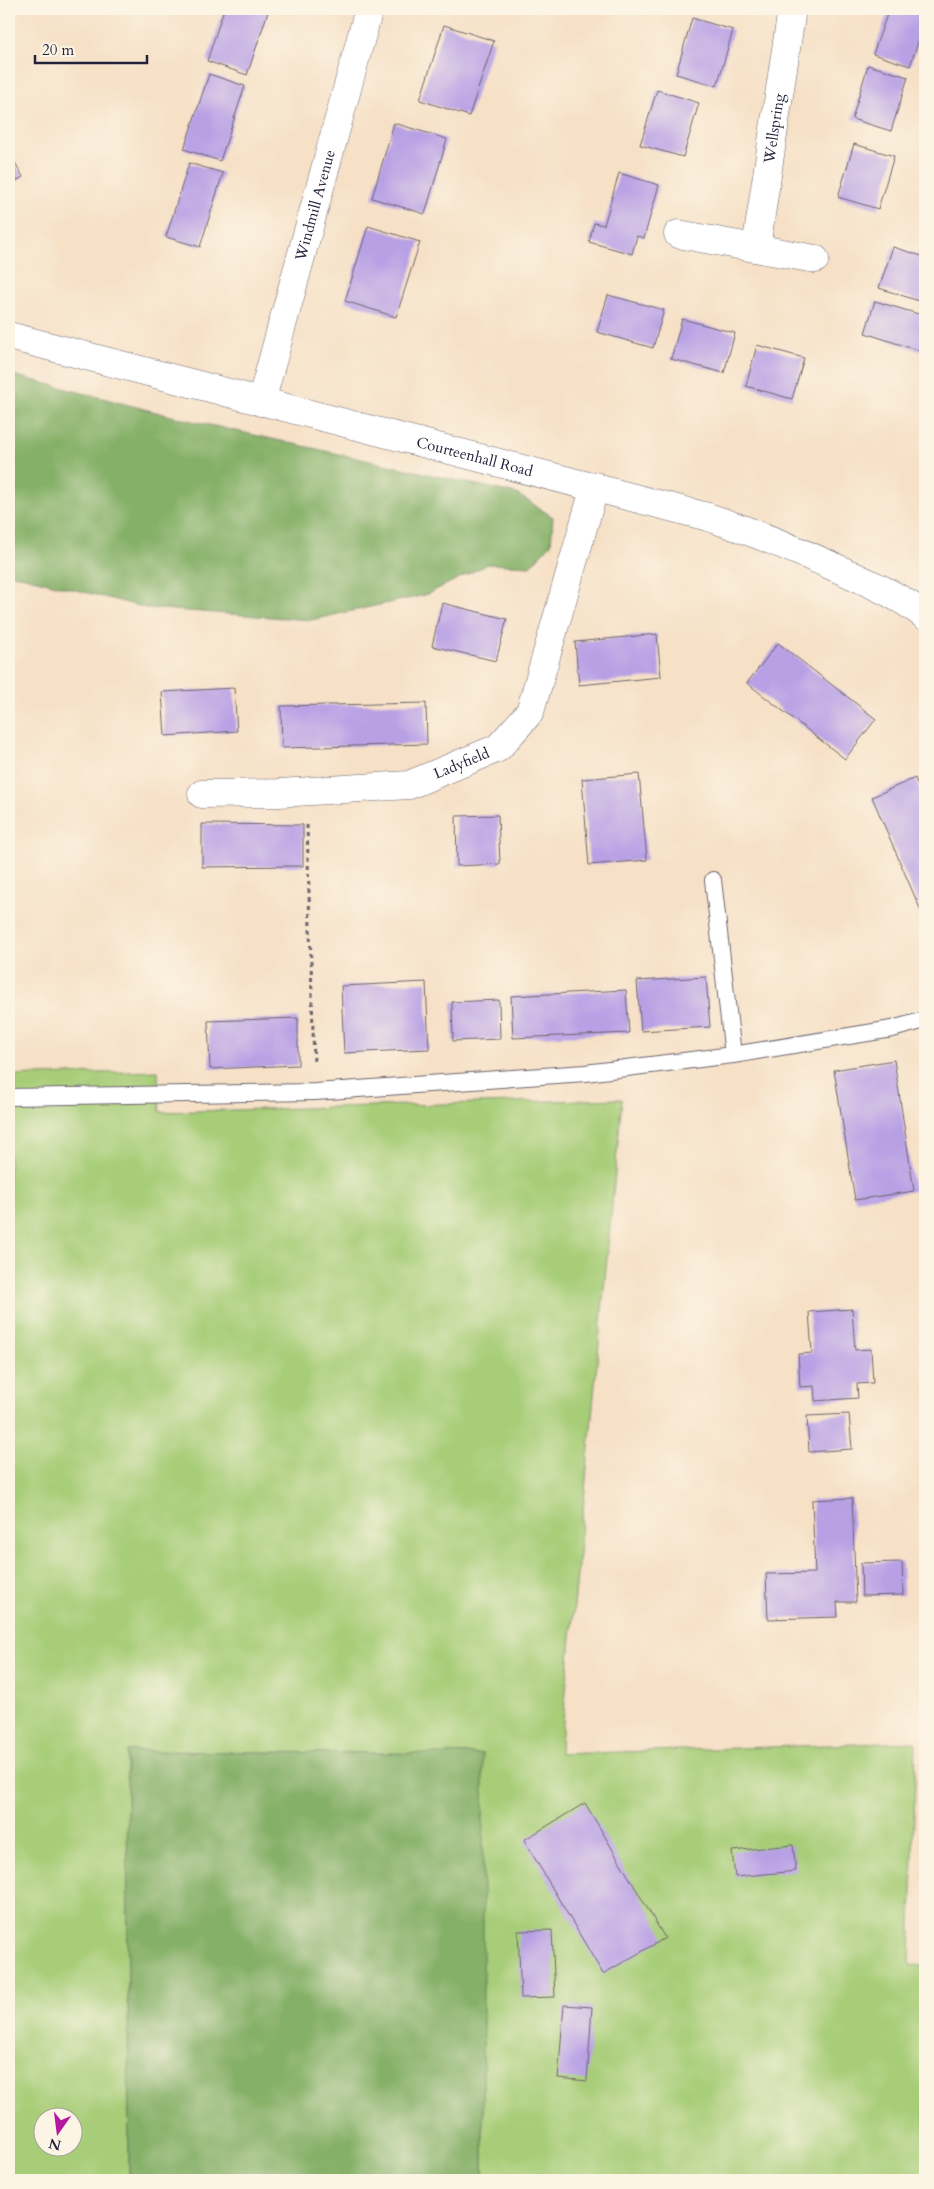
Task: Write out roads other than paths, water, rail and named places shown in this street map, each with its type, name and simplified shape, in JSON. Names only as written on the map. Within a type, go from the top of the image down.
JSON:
[{"type":"street","name":"Windmill Avenue","points":[[261,402],[369,9]]},
{"type":"street","name":"Wellspring","points":[[756,248],[792,9]]},
{"type":"street","points":[[678,234],[815,259]]},
{"type":"street","name":"Courteenhall Road","points":[[9,336],[595,486],[708,517],[764,536],[878,587],[909,603],[925,616]]},
{"type":"street","name":"Ladyfield","points":[[202,794],[306,792],[409,785],[498,748],[530,712],[595,486]]},
{"type":"lane","points":[[713,880],[733,1055]]},
{"type":"lane","points":[[9,1097],[315,1092],[585,1073],[733,1055],[892,1029],[925,1020]]}]
